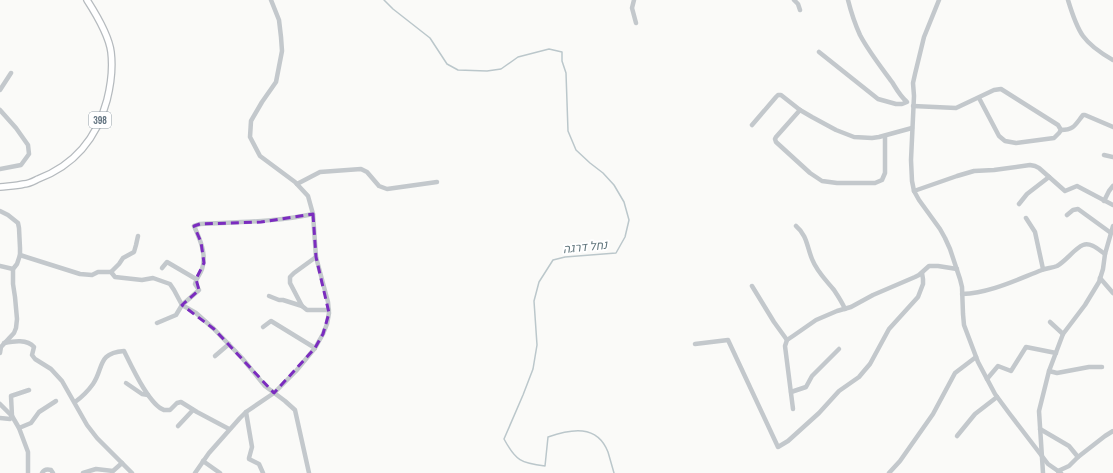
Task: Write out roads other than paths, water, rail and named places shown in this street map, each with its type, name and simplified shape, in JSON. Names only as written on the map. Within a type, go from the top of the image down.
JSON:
[{"type":"main road","name":"398","points":[[0,187],[25,184],[49,175],[69,163],[85,147],[96,130],[110,89],[112,71],[111,51],[102,27],[87,0]]},
{"type":"street","points":[[195,473],[229,429],[246,412],[274,393],[296,371],[315,348],[327,324],[329,310],[328,302],[316,257],[313,214],[308,196],[297,184],[260,156],[250,137],[251,121],[276,82],[282,51],[278,20],[270,0]]},
{"type":"street","points":[[634,0],[632,8],[636,23]]},
{"type":"street","points":[[794,0],[798,4],[800,10]]},
{"type":"street","points":[[819,52],[878,99],[896,104],[907,102],[901,97],[870,52],[854,20],[848,0]]},
{"type":"street","points":[[939,0],[920,49],[913,83],[911,170],[914,191],[945,238],[957,269],[961,283],[964,325],[978,362],[997,397],[1042,457],[1048,464],[1060,472],[1113,431]]},
{"type":"street","points":[[1068,0],[1075,21],[1086,40],[1095,49],[1113,60]]},
{"type":"street","points":[[0,90],[11,73]]},
{"type":"street","points":[[913,106],[956,108],[999,88],[1058,125],[1061,130]]},
{"type":"street","points":[[752,125],[778,96],[782,95],[800,110],[836,130],[854,137],[872,138],[885,136],[912,128]]},
{"type":"street","points":[[979,98],[999,136],[1004,141],[1016,143],[1054,138],[1061,130]]},
{"type":"street","points":[[0,110],[16,128],[28,145],[29,154],[21,165],[0,169]]},
{"type":"street","points":[[800,110],[775,139],[776,142],[810,173],[822,180],[837,183],[875,183],[882,180],[885,173],[885,136]]},
{"type":"street","points":[[1061,130],[1071,129],[1083,115],[1113,127]]},
{"type":"street","points":[[1104,155],[1113,157]]},
{"type":"street","points":[[914,191],[974,171],[1030,165],[1039,168],[1065,190],[1077,186],[1113,205]]},
{"type":"street","points":[[297,184],[320,172],[361,169],[367,172],[379,186],[387,189],[437,182]]},
{"type":"street","points":[[1019,204],[1027,194],[1049,177]]},
{"type":"street","points":[[1104,201],[1113,186]]},
{"type":"street","points":[[1067,215],[1073,210],[1078,209],[1111,233]]},
{"type":"street","points":[[0,211],[18,223],[20,255],[17,264],[13,269],[17,319],[16,328],[1,347],[0,352]]},
{"type":"street","points":[[157,323],[176,315],[182,305],[199,290],[195,284],[204,263],[201,242],[194,226],[200,224],[261,222],[313,214]]},
{"type":"street","points":[[1026,218],[1035,232],[1043,269]]},
{"type":"street","points":[[796,226],[803,233],[814,265],[834,290],[845,309]]},
{"type":"street","points":[[1044,473],[1039,411],[1049,371],[1063,334],[1085,305],[1100,278],[1113,226]]},
{"type":"street","points":[[20,255],[80,274],[92,275],[98,272],[111,272],[123,258],[134,252],[138,236]]},
{"type":"street","points":[[962,294],[974,294],[985,291],[1034,274],[1043,269],[1056,266],[1064,261],[1079,247],[1084,245],[1088,244],[1105,254]]},
{"type":"street","points":[[302,306],[290,283],[290,277],[316,257]]},
{"type":"street","points":[[162,268],[167,262],[196,279]]},
{"type":"street","points":[[793,409],[785,346],[787,340],[816,320],[851,307],[873,294],[915,277],[922,273],[926,268],[933,265],[957,269]]},
{"type":"street","points":[[0,266],[13,269]]},
{"type":"street","points":[[111,272],[115,278],[142,280],[153,278],[170,284],[182,305],[214,329],[242,358],[265,386],[294,410],[309,473]]},
{"type":"street","points":[[695,344],[728,340],[778,447],[788,441],[819,413],[839,392],[859,377],[870,364],[889,329],[918,297],[923,284],[922,273]]},
{"type":"street","points":[[1100,278],[1113,293]]},
{"type":"street","points":[[752,286],[787,340]]},
{"type":"street","points":[[269,296],[302,306],[307,310],[329,310]]},
{"type":"street","points":[[263,327],[271,321],[315,348]]},
{"type":"street","points":[[1050,322],[1063,334]]},
{"type":"street","points":[[4,343],[21,341],[34,347],[32,355],[35,359],[51,369],[62,381],[87,425],[132,473]]},
{"type":"street","points":[[215,356],[229,344]]},
{"type":"street","points":[[987,378],[998,366],[1011,371],[1026,347],[1056,353]]},
{"type":"street","points":[[791,392],[806,387],[812,376],[839,349]]},
{"type":"street","points":[[75,402],[81,398],[93,384],[103,361],[112,352],[124,351],[148,395],[164,410],[170,410],[177,403],[181,402],[229,429]]},
{"type":"street","points":[[889,473],[900,461],[933,414],[955,373],[976,357]]},
{"type":"street","points":[[1049,371],[1057,373],[1089,367],[1102,367]]},
{"type":"street","points":[[126,383],[142,394],[148,395]]},
{"type":"street","points":[[12,416],[11,396],[29,390]]},
{"type":"street","points":[[957,436],[975,414],[997,397]]},
{"type":"street","points":[[19,428],[31,423],[39,412],[56,401]]},
{"type":"street","points":[[0,404],[12,416],[19,428],[28,452],[28,473]]},
{"type":"street","points":[[178,426],[193,410]]},
{"type":"street","points":[[246,412],[252,447],[249,458],[250,460],[259,464],[263,473]]},
{"type":"street","points":[[0,418],[10,419],[12,416]]},
{"type":"street","points":[[1040,429],[1069,446],[1078,457]]},
{"type":"street","points":[[203,461],[220,473]]},
{"type":"street","points":[[83,473],[96,469],[113,471],[122,463]]},
{"type":"street","points":[[42,473],[43,470],[47,469],[51,470],[53,473]]},
{"type":"waterway","name":"נחל דרגה","points":[[384,0],[393,9],[430,38],[447,64],[458,70],[487,71],[501,69],[518,57],[549,49],[562,52],[562,61],[566,73],[568,131],[576,150],[603,173],[614,185],[624,202],[629,220],[625,237],[616,253],[565,257],[553,260],[539,282],[534,301],[537,345],[533,369],[504,439],[512,452],[520,460],[530,464],[545,466],[548,437],[574,431],[590,433],[603,443],[608,452],[614,473]]}]
